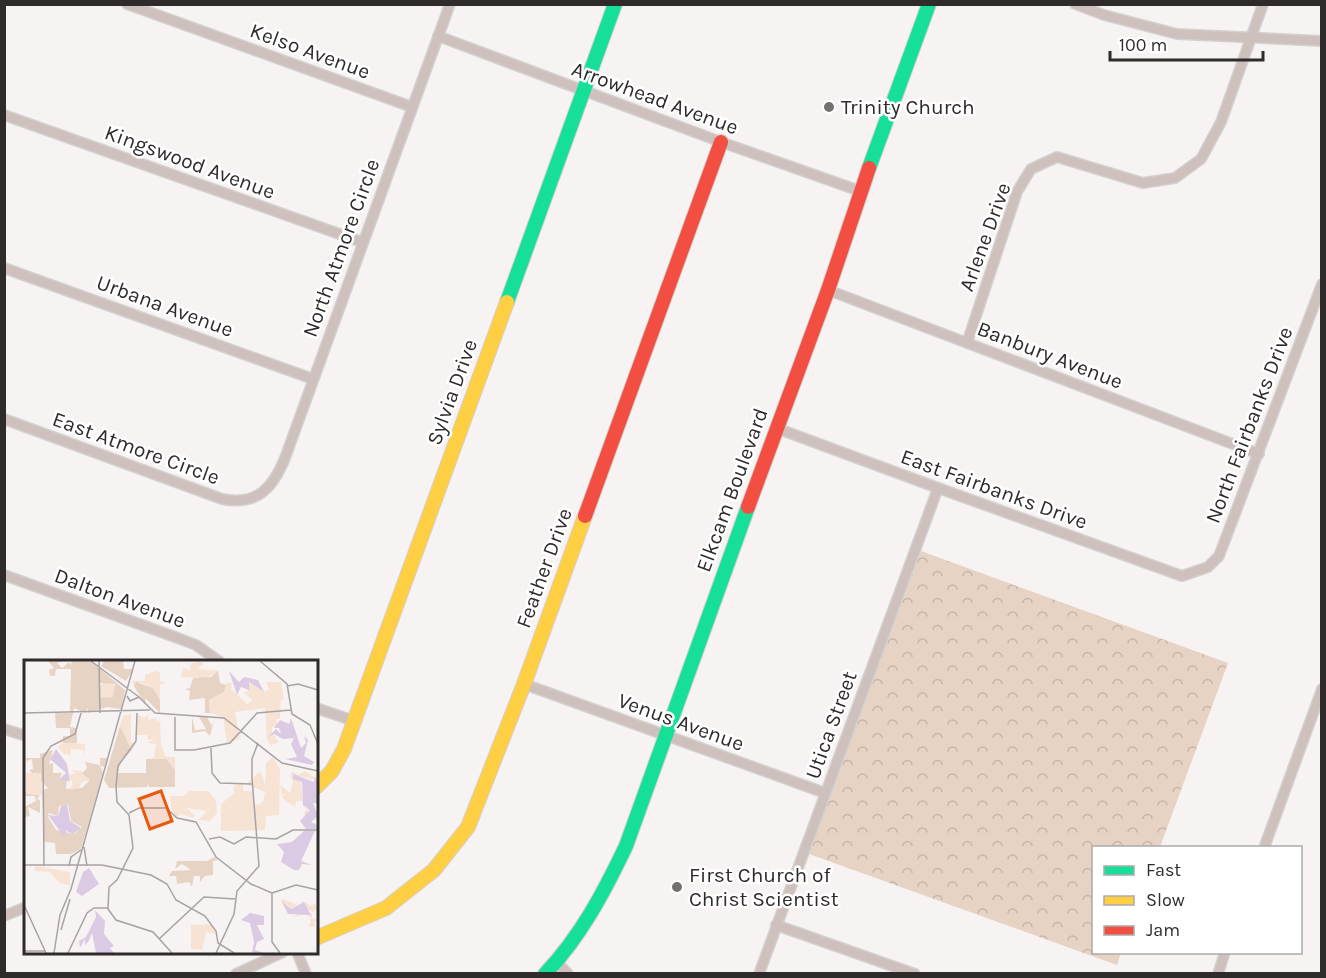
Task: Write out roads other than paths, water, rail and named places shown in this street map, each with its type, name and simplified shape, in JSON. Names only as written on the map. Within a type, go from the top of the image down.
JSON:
[{"type":"street","name":"Kelso Avenue","points":[[128,4],[412,107]]},
{"type":"street","name":"North Atmore Circle","points":[[256,497],[269,488],[279,474],[450,4]]},
{"type":"street","name":"Sylvia Drive","points":[[318,785],[339,761],[354,722],[615,4]]},
{"type":"street","name":"Elkcam Boulevard","points":[[545,974],[557,962],[597,907],[626,846],[930,4]]},
{"type":"street","points":[[1075,4],[1104,15],[1177,34],[1322,41]]},
{"type":"street","points":[[1104,15],[1108,4]]},
{"type":"street","name":"Arlene Drive","points":[[967,343],[1017,192],[1031,169],[1057,157],[1143,183],[1175,178],[1200,159],[1221,122],[1263,4]]},
{"type":"street","name":"Arrowhead Avenue","points":[[438,36],[721,142],[861,191]]},
{"type":"street","name":"Kingswood Avenue","points":[[4,114],[362,243]]},
{"type":"street","name":"Feather Drive","points":[[318,937],[386,908],[434,870],[468,827],[524,684],[721,142]]},
{"type":"street","name":"Urbana Avenue","points":[[4,268],[313,379]]},
{"type":"street","name":"North Fairbanks Drive","points":[[1200,572],[1219,556],[1322,284]]},
{"type":"street","name":"Banbury Avenue","points":[[828,290],[1259,454]]},
{"type":"street","name":"East Atmore Circle","points":[[4,418],[222,499],[239,501],[256,497]]},
{"type":"street","name":"East Fairbanks Drive","points":[[776,428],[1182,576],[1200,572]]},
{"type":"street","name":"Utica Street","points":[[759,974],[938,488]]},
{"type":"street","name":"Dalton Avenue","points":[[4,575],[196,645],[217,660]]},
{"type":"street","name":"Venus Avenue","points":[[524,684],[825,793]]},
{"type":"street","points":[[1265,846],[1322,689]]},
{"type":"street","points":[[318,709],[354,722]]},
{"type":"street","points":[[4,729],[24,735]]},
{"type":"street","points":[[4,916],[24,908]]},
{"type":"street","points":[[776,925],[915,974]]},
{"type":"street","points":[[236,974],[279,954]]},
{"type":"street","points":[[298,954],[306,974]]},
{"type":"street","points":[[1218,974],[1224,954]]},
{"type":"street","points":[[557,962],[568,974]]},
{"type":"place","name":"Trinity Church","points":[[829,107]]},
{"type":"place","name":"First Church of Christ Scientist","points":[[677,887]]}]
